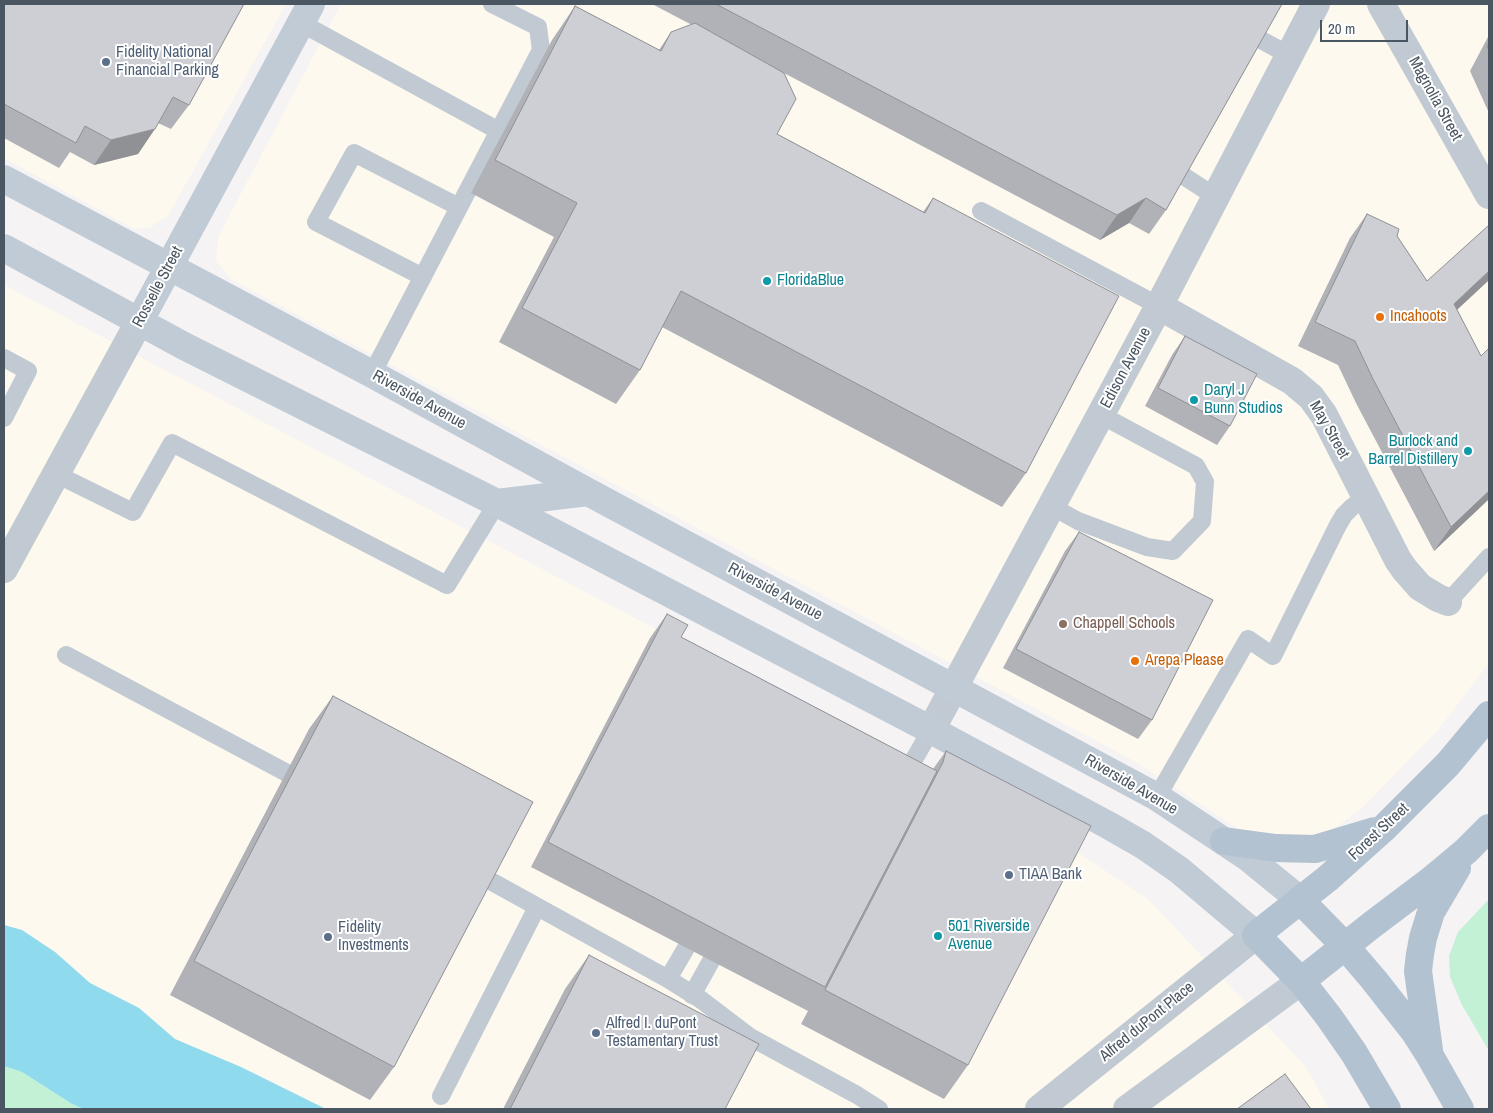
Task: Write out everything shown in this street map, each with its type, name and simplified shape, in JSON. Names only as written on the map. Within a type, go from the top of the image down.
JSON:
[{"type":"main road","name":"Rosselle Street","points":[[139,322],[306,14]]},
{"type":"main road","name":"Riverside Avenue","points":[[4,180],[372,374],[1157,797],[1246,856],[1300,900],[1345,946],[1396,1008],[1430,1056],[1460,1109]]},
{"type":"main road","points":[[4,248],[184,346],[497,503],[931,730],[1143,845],[1192,880],[1256,935],[1301,981],[1354,1053],[1387,1109]]},
{"type":"main road","points":[[497,503],[588,492]]},
{"type":"main road","name":"Forest Street","points":[[1256,935],[1327,879],[1384,828],[1448,764],[1489,715]]},
{"type":"main road","points":[[1224,841],[1276,848],[1315,849],[1384,828]]},
{"type":"main road","points":[[1301,981],[1430,882],[1489,828]]},
{"type":"main road","points":[[1430,1056],[1418,971],[1422,946],[1431,912],[1466,851]]},
{"type":"street","name":"Edison Avenue","points":[[931,730],[1159,306],[1316,4]]},
{"type":"street","name":"Magnolia Street","points":[[1381,4],[1489,195]]},
{"type":"street","name":"May Street","points":[[1159,306],[1302,388],[1324,415],[1398,560],[1408,574],[1424,590],[1448,602]]},
{"type":"street","name":"Rosselle Street","points":[[4,569],[139,322]]},
{"type":"street","name":"Alfred duPont Place","points":[[1039,1109],[1256,935]]},
{"type":"street","points":[[1127,1109],[1301,981]]},
{"type":"lane","points":[[372,374],[541,50],[538,27],[492,4]]},
{"type":"lane","points":[[306,14],[498,131]]},
{"type":"lane","points":[[1259,38],[1263,42],[1289,55]]},
{"type":"lane","points":[[423,278],[316,222],[354,153],[459,207]]},
{"type":"lane","points":[[1182,175],[1216,197]]},
{"type":"lane","points":[[981,211],[1159,306]]},
{"type":"lane","points":[[4,358],[28,371],[4,418]]},
{"type":"lane","points":[[1052,506],[1078,520],[1147,547],[1173,551],[1202,521],[1205,482],[1196,466],[1101,415]]},
{"type":"lane","points":[[56,474],[133,512],[172,443],[447,585],[497,503]]},
{"type":"lane","points":[[1157,797],[1248,639],[1273,656],[1338,525],[1352,507],[1366,497]]},
{"type":"lane","points":[[1448,602],[1489,557]]},
{"type":"lane","points":[[66,655],[287,773]]},
{"type":"lane","points":[[899,784],[931,730]]},
{"type":"lane","points":[[486,879],[668,979],[750,1036],[879,1109]]},
{"type":"lane","points":[[441,1096],[536,907]]},
{"type":"lane","points":[[668,979],[686,948]]},
{"type":"lane","points":[[692,995],[711,961]]},
{"type":"shaded area","name":"Fidelity National Financial Parking","points":[[4,4],[286,4],[168,216],[149,228],[134,229],[4,158]]},
{"type":"shaded area","points":[[341,4],[1489,4],[1489,663],[1439,729],[1360,810],[1327,833],[1299,843],[1243,832],[1134,761],[232,280],[216,261],[218,237]]},
{"type":"shaded area","points":[[4,285],[1076,851],[1148,899],[1306,1067],[1329,1109],[326,1109],[241,1067],[175,1039],[139,1008],[90,983],[55,952],[22,930],[4,925]]},
{"type":"green space","points":[[1489,899],[1489,1051],[1462,1005],[1450,977],[1449,956],[1458,932]]},
{"type":"green space","points":[[4,1066],[22,1072],[72,1104],[84,1109],[4,1109]]},
{"type":"water","points":[[4,925],[22,930],[55,952],[90,983],[139,1008],[175,1039],[241,1067],[326,1109],[84,1109],[72,1104],[22,1072],[4,1066]]},
{"type":"building","name":"Fidelity National Financial Parking","points":[[4,4],[244,4],[189,105],[173,97],[155,129],[111,140],[85,126],[76,143],[4,104]]},
{"type":"building","points":[[716,4],[1282,4],[1166,210],[1146,198],[1117,215]]},
{"type":"building","name":"FloridaBlue","points":[[575,6],[661,51],[671,32],[695,23],[784,73],[796,99],[777,134],[925,213],[933,198],[1119,296],[1026,473],[681,291],[640,370],[522,308],[577,203],[495,160]]},
{"type":"building","points":[[1367,214],[1399,229],[1397,236],[1427,281],[1489,225],[1489,271],[1454,304],[1481,356],[1489,348],[1489,491],[1451,527],[1355,341],[1315,322]]},
{"type":"building","points":[[1185,336],[1257,374],[1230,426],[1158,388]]},
{"type":"building","points":[[1079,532],[1213,600],[1152,720],[1016,649]]},
{"type":"building","points":[[667,614],[688,625],[681,637],[937,771],[825,987],[548,842]]},
{"type":"building","name":"Fidelity Investments","points":[[333,696],[533,802],[394,1067],[194,961]]},
{"type":"building","name":"501 Riverside Avenue","points":[[946,751],[1091,826],[968,1065],[825,990],[943,762]]},
{"type":"building","name":"Alfred I. duPont Testamentary Trust","points":[[589,955],[759,1044],[725,1109],[510,1109]]},
{"type":"building","points":[[1285,1074],[1311,1109],[1237,1109]]},
{"type":"place","name":"Fidelity National Financial Parking","points":[[106,62]]},
{"type":"place","name":"FloridaBlue","points":[[767,281]]},
{"type":"place","name":"Incahoots","points":[[1380,317]]},
{"type":"place","name":"Daryl J Bunn Studios","points":[[1194,400]]},
{"type":"place","name":"Burlock and Barrel Distillery","points":[[1468,451]]},
{"type":"place","name":"Chappell Schools","points":[[1063,624]]},
{"type":"place","name":"Arepa Please","points":[[1135,661]]},
{"type":"place","name":"TIAA Bank","points":[[1009,875]]},
{"type":"place","name":"501 Riverside Avenue","points":[[938,936]]},
{"type":"place","name":"Fidelity Investments","points":[[328,937]]},
{"type":"place","name":"Alfred I. duPont Testamentary Trust","points":[[596,1033]]}]
